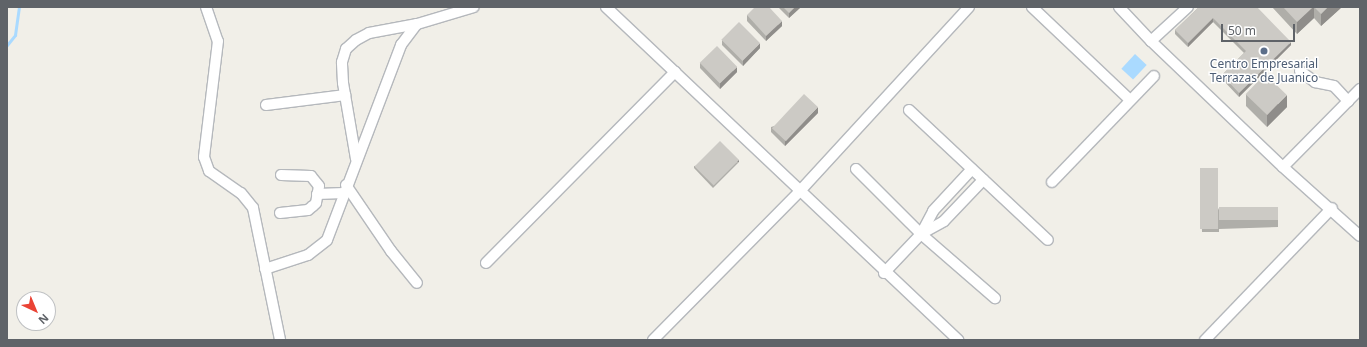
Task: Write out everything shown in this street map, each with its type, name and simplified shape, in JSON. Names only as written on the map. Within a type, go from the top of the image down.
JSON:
[{"type":"street","points":[[206,7],[218,41],[204,157],[209,172],[241,193],[253,208],[280,340]]},
{"type":"street","points":[[356,159],[345,95],[342,62],[346,49],[356,40],[369,33],[417,24],[474,7]]},
{"type":"street","points":[[606,7],[799,192],[958,340]]},
{"type":"street","points":[[653,340],[799,192],[970,7]]},
{"type":"street","points":[[1032,7],[1130,100]]},
{"type":"street","points":[[1119,7],[1151,41],[1283,166],[1332,208],[1360,236]]},
{"type":"street","points":[[1151,41],[1188,7]]},
{"type":"street","points":[[265,270],[318,249],[327,240],[356,159],[401,45],[417,24]]},
{"type":"street","points":[[1300,71],[1314,82],[1334,86],[1348,101]]},
{"type":"street","points":[[486,263],[675,72]]},
{"type":"street","points":[[1052,182],[1154,76]]},
{"type":"street","points":[[1283,166],[1360,89]]},
{"type":"street","points":[[266,105],[345,95]]},
{"type":"street","points":[[909,110],[1048,240]]},
{"type":"street","points":[[856,169],[921,234],[995,298]]},
{"type":"street","points":[[921,234],[933,211],[972,169]]},
{"type":"street","points":[[280,212],[308,210],[316,203],[319,186],[311,176],[281,175]]},
{"type":"street","points":[[884,272],[921,234],[944,221],[983,180]]},
{"type":"street","points":[[318,194],[345,189]]},
{"type":"street","points":[[345,189],[417,283]]},
{"type":"street","points":[[1205,340],[1262,275],[1332,208]]},
{"type":"water","points":[[1135,54],[1147,65],[1133,80],[1121,69]]},
{"type":"building","points":[[755,7],[769,7],[782,21],[766,36],[747,15]]},
{"type":"building","points":[[783,7],[795,7],[789,13]]},
{"type":"building","name":"Centro Empresarial Terrazas de Juanico","points":[[1199,7],[1257,7],[1291,42],[1239,93],[1222,75],[1246,51],[1213,18],[1188,43],[1175,30]]},
{"type":"building","points":[[1283,7],[1313,7],[1297,22]]},
{"type":"building","points":[[1314,7],[1328,7],[1321,14]]},
{"type":"building","points":[[739,22],[760,43],[743,61],[721,40]]},
{"type":"building","points":[[717,46],[737,67],[720,84],[700,63]]},
{"type":"building","points":[[1265,74],[1287,95],[1267,115],[1246,94]]},
{"type":"building","points":[[804,94],[818,107],[786,141],[772,128]]},
{"type":"building","points":[[720,141],[739,160],[714,186],[695,166]]},
{"type":"building","points":[[1200,168],[1218,168],[1218,229],[1200,229]]},
{"type":"building","points":[[1219,207],[1278,207],[1278,220],[1219,220]]},
{"type":"waterway","points":[[7,45],[15,35],[19,7]]},
{"type":"place","name":"Centro Empresarial Terrazas de Juanico","points":[[1264,51]]}]
